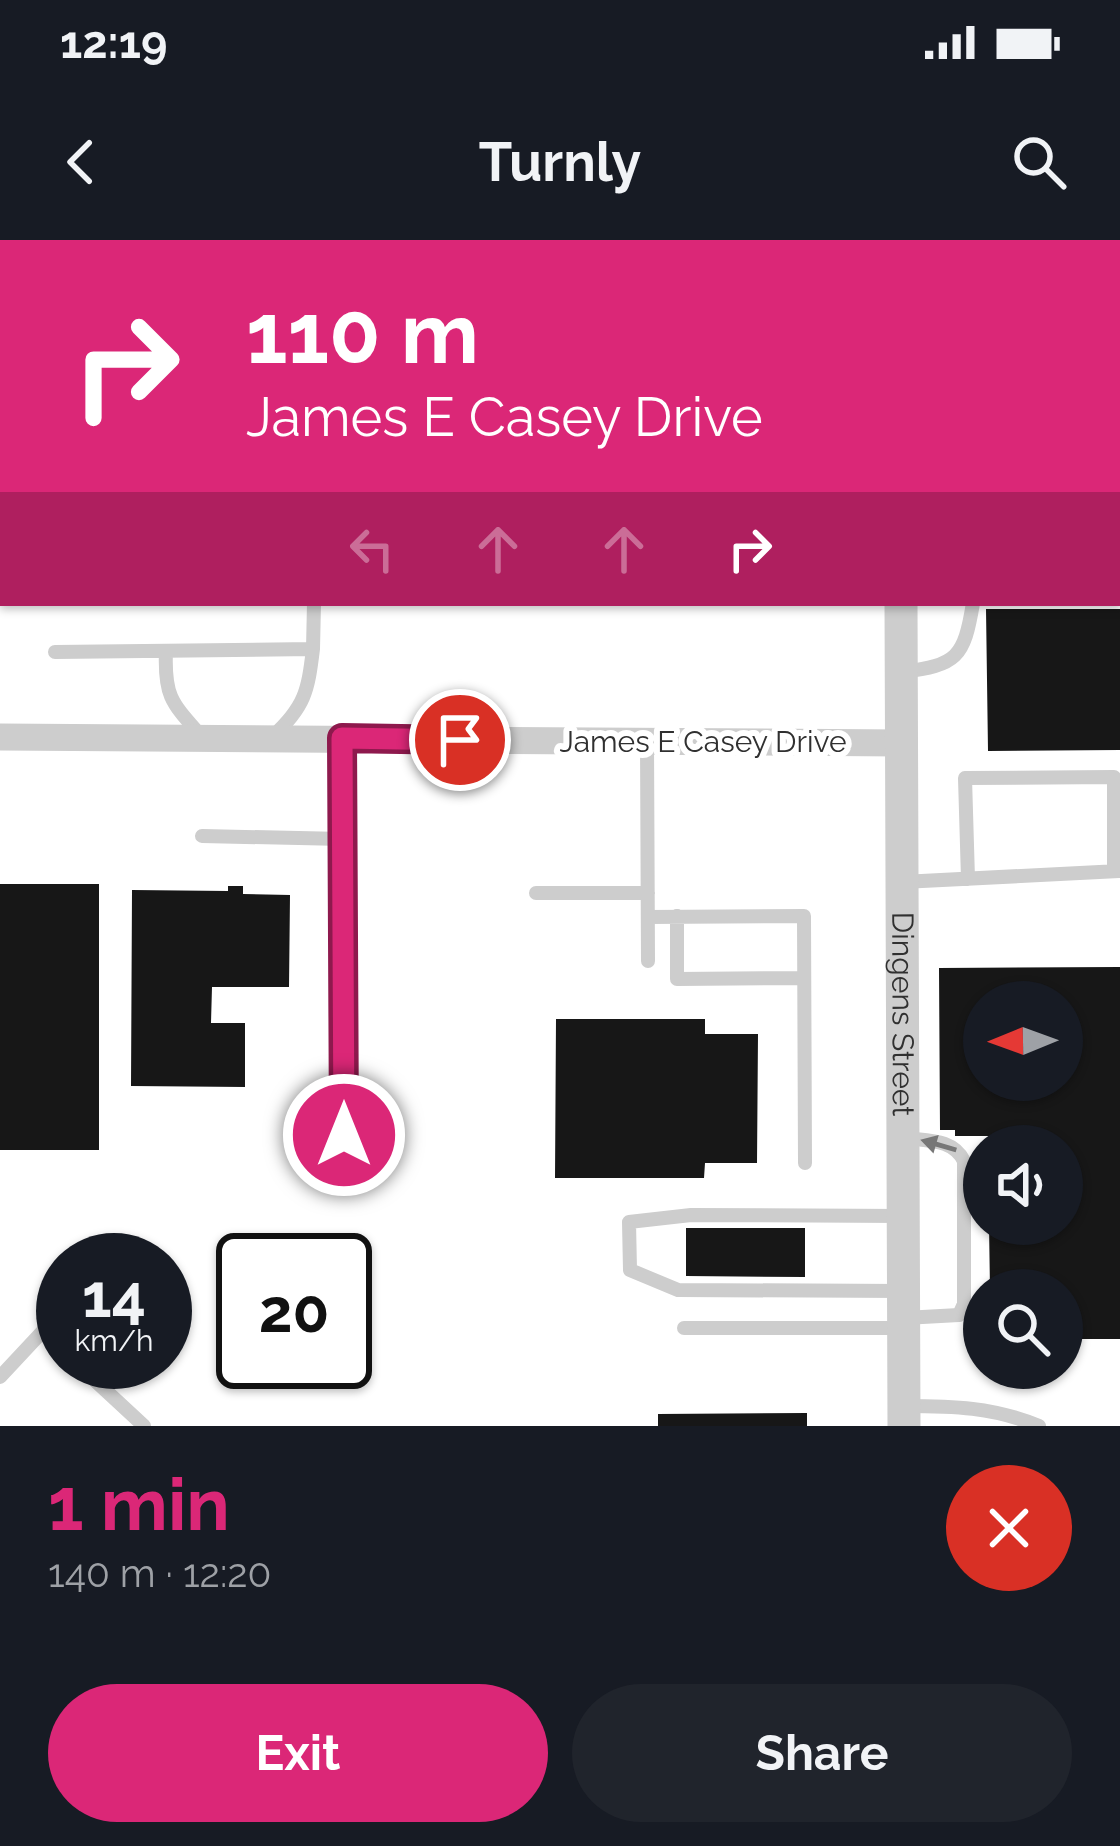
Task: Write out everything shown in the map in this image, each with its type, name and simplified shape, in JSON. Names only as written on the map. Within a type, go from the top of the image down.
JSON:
[{"type":"street","name":"Dingens Street","points":[[901,606],[904,1416]]},
{"type":"street","name":"James E Casey Drive","points":[[0,737],[902,743]]},
{"type":"lane","points":[[272,737],[291,720],[307,695],[314,606]]},
{"type":"lane","points":[[901,672],[936,667],[956,658],[967,640],[973,606]]},
{"type":"lane","points":[[55,652],[313,649]]},
{"type":"lane","points":[[166,651],[164,685],[170,700],[202,737]]},
{"type":"lane","points":[[342,738],[344,1178]]},
{"type":"lane","points":[[647,742],[648,961]]},
{"type":"lane","points":[[902,883],[1117,871],[1114,777],[965,778],[968,879]]},
{"type":"lane","points":[[202,836],[344,839]]},
{"type":"lane","points":[[536,893],[648,892]]},
{"type":"lane","points":[[677,916],[677,979],[805,978]]},
{"type":"lane","points":[[648,917],[804,916],[805,1163]]},
{"type":"lane","points":[[903,1138],[944,1143],[958,1150],[964,1161],[964,1304],[959,1315],[950,1318],[678,1290],[630,1270],[629,1222],[691,1215],[903,1216]]},
{"type":"lane","points":[[684,1328],[904,1312]]},
{"type":"lane","points":[[0,1377],[36,1338]]},
{"type":"lane","points":[[104,1389],[144,1426]]},
{"type":"lane","points":[[904,1416],[971,1406],[1005,1412],[1039,1426]]},
{"type":"building","points":[[986,609],[1120,609],[1120,750],[988,751]]},
{"type":"building","points":[[0,884],[99,884],[99,1150],[0,1150]]},
{"type":"building","points":[[228,886],[243,886],[243,894],[290,895],[289,987],[212,987],[211,1023],[245,1023],[245,1087],[131,1086],[132,890],[228,891]]},
{"type":"building","points":[[1120,967],[1120,1339],[1083,1339],[1083,1269],[990,1269],[989,1245],[1083,1245],[1083,1125],[963,1125],[963,1136],[955,1136],[955,1130],[940,1130],[939,968]]},
{"type":"building","points":[[556,1019],[705,1019],[705,1034],[758,1034],[757,1163],[705,1163],[704,1178],[555,1178]]},
{"type":"building","points":[[686,1228],[805,1228],[805,1277],[686,1276]]},
{"type":"building","points":[[807,1413],[807,1426],[658,1426],[658,1414]]},
{"type":"route","points":[[344,1135],[342,738],[460,740]]}]
